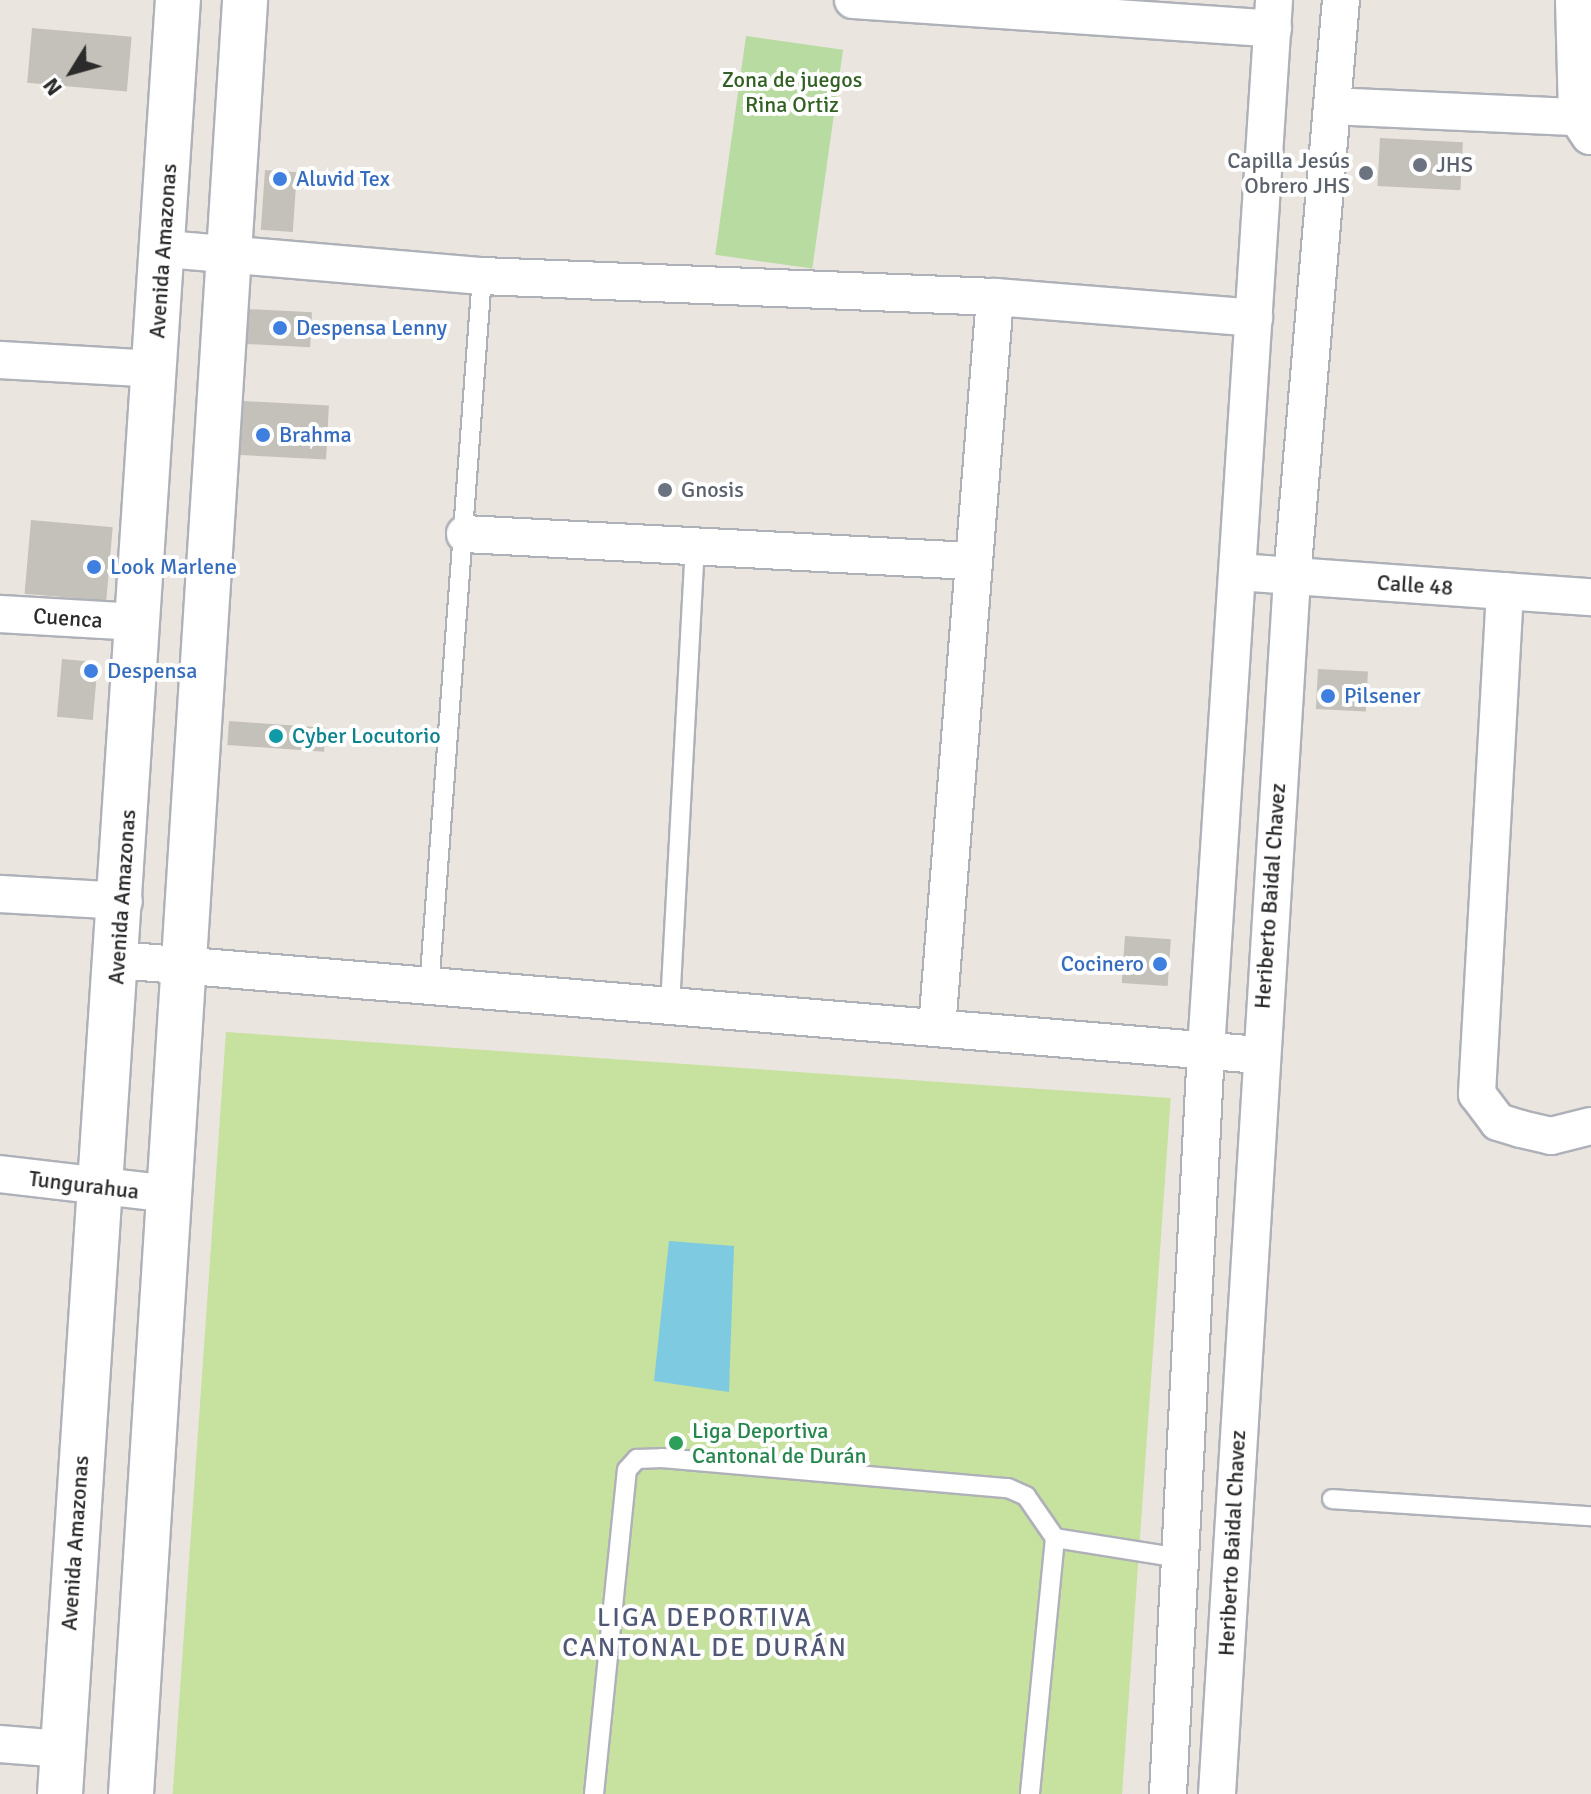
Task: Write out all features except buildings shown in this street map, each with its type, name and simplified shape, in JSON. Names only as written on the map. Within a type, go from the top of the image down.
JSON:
[{"type":"street","name":"Avenida Amazonas","points":[[60,1794],[97,1189],[124,901],[137,622],[154,369],[166,249],[178,0]]},
{"type":"street","points":[[131,1794],[245,0]]},
{"type":"street","points":[[853,0],[1273,14],[1206,1050],[1168,1794]]},
{"type":"street","name":"Heriberto Baidal Chavez","points":[[1217,1794],[1259,1055],[1292,577],[1341,0]]},
{"type":"street","points":[[1332,106],[1584,127],[1574,0]]},
{"type":"street","points":[[166,249],[482,276],[995,297],[1254,318]]},
{"type":"street","points":[[937,1028],[970,561],[995,297]]},
{"type":"street","points":[[0,360],[154,369]]},
{"type":"street","points":[[465,534],[695,551],[970,561]]},
{"type":"street","name":"Calle 48","points":[[1238,572],[1591,597]]},
{"type":"street","points":[[1505,591],[1477,1094],[1498,1122],[1551,1136],[1591,1126]]},
{"type":"street","name":"Cuenca","points":[[0,614],[137,622]]},
{"type":"street","points":[[0,894],[124,901]]},
{"type":"street","points":[[118,960],[429,989],[1259,1055]]},
{"type":"street","name":"Tungurahua","points":[[0,1174],[97,1189],[169,1194]]},
{"type":"street","points":[[0,1744],[62,1749]]},
{"type":"lane","points":[[429,989],[482,276]]},
{"type":"lane","points":[[670,1006],[695,551]]},
{"type":"lane","points":[[594,1794],[627,1470],[637,1459],[1008,1488],[1043,1512],[1055,1538],[1030,1794]]},
{"type":"lane","points":[[1332,1499],[1591,1516]]},
{"type":"lane","points":[[1055,1538],[1180,1558]]},
{"type":"green space","name":"Zona de juegos Rina Ortiz","points":[[746,36],[843,50],[812,268],[715,255]]},
{"type":"green space","name":"Liga Deportiva Cantonal de Durán","points":[[226,1032],[1171,1098],[1122,1794],[173,1794]]},
{"type":"water","points":[[669,1241],[734,1246],[729,1392],[654,1381]]},
{"type":"place","name":"JHS","points":[[1420,165]]},
{"type":"place","name":"Capilla Jesús Obrero JHS","points":[[1366,173]]},
{"type":"place","name":"Aluvid Tex","points":[[280,179]]},
{"type":"place","name":"Despensa Lenny","points":[[280,328]]},
{"type":"place","name":"Brahma","points":[[263,435]]},
{"type":"place","name":"Gnosis","points":[[665,490]]},
{"type":"place","name":"Look Marlene","points":[[94,567]]},
{"type":"place","name":"Despensa","points":[[91,671]]},
{"type":"place","name":"Pilsener","points":[[1328,696]]},
{"type":"place","name":"Cyber Locutorio","points":[[276,736]]},
{"type":"place","name":"Cocinero","points":[[1160,964]]},
{"type":"place","name":"Liga Deportiva Cantonal de Durán","points":[[676,1443]]},
{"type":"district","name":"LIGA DEPORTIVA CANTONAL DE DURÁN","points":[[705,1634]]}]
